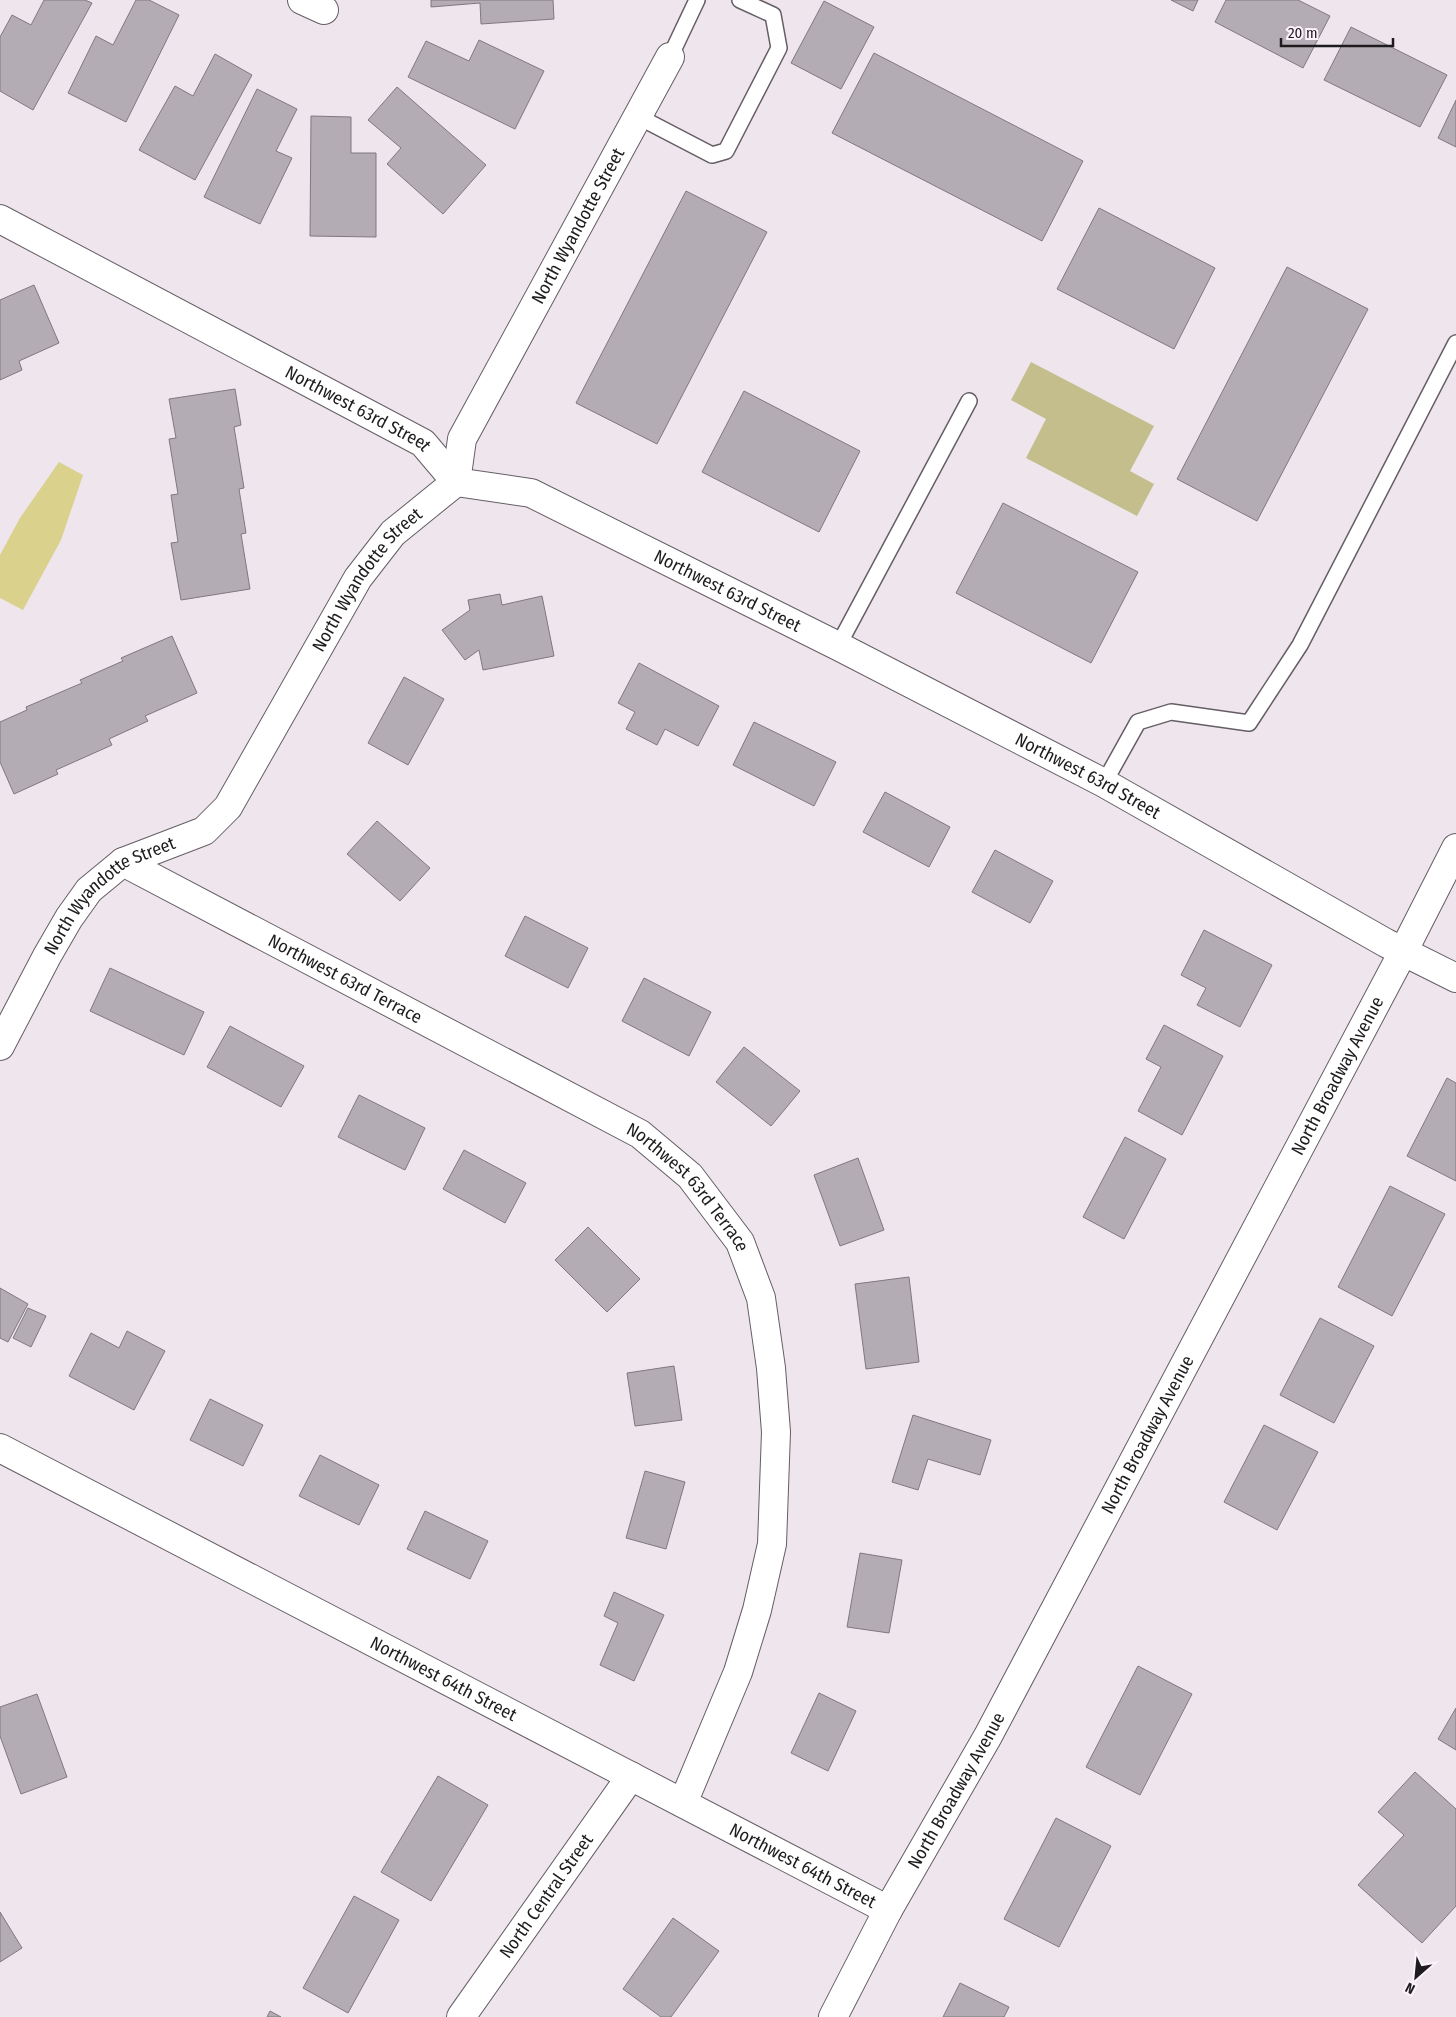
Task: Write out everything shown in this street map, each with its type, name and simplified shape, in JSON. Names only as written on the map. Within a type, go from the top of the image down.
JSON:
[{"type":"street","name":"North Wyandotte Street","points":[[0,1046],[69,918],[89,890],[123,862],[204,831],[228,807],[358,578],[392,533],[456,482],[462,439],[670,57]]},
{"type":"street","name":"Northwest 63rd Street","points":[[0,219],[423,443],[456,482],[531,493],[838,646],[1104,782],[1403,952],[1456,978]]},
{"type":"street","name":"North Broadway Avenue","points":[[833,2017],[888,1910],[988,1736],[1403,952],[1456,848]]},
{"type":"street","name":"Northwest 63rd Terrace","points":[[123,862],[640,1134],[690,1176],[740,1242],[761,1298],[771,1368],[776,1432],[772,1544],[757,1610],[738,1672],[683,1803]]},
{"type":"street","name":"Northwest 64th Street","points":[[0,1448],[888,1910]]},
{"type":"street","name":"North Central Street","points":[[461,2017],[631,1776]]},
{"type":"lane","points":[[670,57],[697,0]]},
{"type":"lane","points":[[637,116],[712,155],[726,151],[779,48],[773,15],[740,0]]},
{"type":"lane","points":[[1104,782],[1138,722],[1171,712],[1249,723],[1300,645],[1456,343]]},
{"type":"lane","points":[[838,646],[969,401]]},
{"type":"shaded area","points":[[1031,362],[1154,426],[1130,471],[1154,484],[1137,516],[1026,458],[1046,419],[1011,400]]},
{"type":"shaded area","points":[[59,462],[83,475],[61,540],[23,610],[0,598],[0,555],[20,518]]},
{"type":"building","points":[[44,0],[85,0],[92,3],[33,110],[0,91],[0,37],[12,15],[31,25]]},
{"type":"building","points":[[136,0],[149,0],[179,15],[126,122],[68,93],[96,36],[113,45]]},
{"type":"building","points":[[431,0],[553,0],[554,19],[481,24],[480,3],[431,7]]},
{"type":"building","points":[[1171,0],[1198,0],[1193,11]]},
{"type":"building","points":[[1226,0],[1298,0],[1330,16],[1303,68],[1215,22]]},
{"type":"building","points":[[824,1],[874,27],[841,89],[791,63]]},
{"type":"building","points":[[1351,27],[1447,75],[1420,127],[1324,80]]},
{"type":"building","points":[[479,40],[544,71],[515,129],[408,77],[426,41],[469,61]]},
{"type":"building","points":[[874,53],[1083,161],[1042,241],[832,133]]},
{"type":"building","points":[[215,54],[252,75],[195,180],[139,150],[175,86],[193,96]]},
{"type":"building","points":[[397,87],[486,165],[443,214],[387,164],[401,148],[368,120]]},
{"type":"building","points":[[257,89],[297,109],[276,151],[292,158],[260,224],[204,197]]},
{"type":"building","points":[[1456,100],[1456,147],[1438,138]]},
{"type":"building","points":[[311,116],[351,117],[351,153],[376,153],[376,237],[310,236]]},
{"type":"building","points":[[686,191],[767,232],[657,444],[576,403]]},
{"type":"building","points":[[1099,208],[1215,268],[1174,349],[1057,289]]},
{"type":"building","points":[[1287,267],[1368,309],[1257,521],[1177,479]]},
{"type":"building","points":[[34,285],[59,343],[19,361],[22,370],[0,380],[0,300]]},
{"type":"building","points":[[235,389],[241,425],[234,427],[244,488],[239,489],[246,533],[241,534],[250,589],[181,600],[171,543],[178,542],[171,495],[178,494],[169,439],[176,438],[169,399]]},
{"type":"building","points":[[744,391],[860,451],[819,532],[702,472]]},
{"type":"building","points":[[1003,503],[1138,572],[1091,663],[956,593]]},
{"type":"building","points":[[500,594],[502,605],[542,596],[554,656],[483,670],[479,650],[465,660],[442,630],[470,610],[468,600]]},
{"type":"building","points":[[172,636],[197,693],[145,716],[148,721],[109,739],[112,745],[56,770],[58,774],[14,794],[0,762],[0,722],[27,710],[26,707],[82,683],[80,680],[123,661],[121,658]]},
{"type":"building","points":[[639,663],[719,706],[698,746],[665,729],[657,745],[626,729],[635,712],[618,703]]},
{"type":"building","points":[[404,677],[444,699],[408,765],[368,743]]},
{"type":"building","points":[[754,722],[836,762],[814,806],[733,765]]},
{"type":"building","points":[[885,792],[950,827],[929,867],[863,832]]},
{"type":"building","points":[[377,821],[430,868],[400,901],[347,854]]},
{"type":"building","points":[[995,850],[1053,881],[1030,923],[972,892]]},
{"type":"building","points":[[525,916],[588,948],[568,988],[505,956]]},
{"type":"building","points":[[1204,930],[1272,965],[1240,1027],[1197,1005],[1206,988],[1181,975]]},
{"type":"building","points":[[110,968],[204,1012],[184,1055],[90,1011]]},
{"type":"building","points":[[644,978],[711,1012],[689,1056],[622,1021]]},
{"type":"building","points":[[1164,1025],[1223,1056],[1182,1135],[1138,1111],[1161,1067],[1146,1059]]},
{"type":"building","points":[[230,1026],[304,1066],[281,1107],[207,1067]]},
{"type":"building","points":[[744,1047],[800,1091],[771,1126],[716,1082]]},
{"type":"building","points":[[1447,1078],[1456,1083],[1456,1181],[1407,1156]]},
{"type":"building","points":[[359,1095],[425,1128],[405,1170],[338,1137]]},
{"type":"building","points":[[1125,1137],[1166,1159],[1124,1239],[1083,1217]]},
{"type":"building","points":[[464,1150],[526,1183],[505,1223],[443,1189]]},
{"type":"building","points":[[858,1158],[884,1230],[840,1246],[814,1175]]},
{"type":"building","points":[[1390,1186],[1445,1214],[1392,1316],[1338,1287]]},
{"type":"building","points":[[588,1227],[640,1279],[607,1312],[555,1260]]},
{"type":"building","points":[[909,1277],[919,1362],[866,1369],[855,1284]]},
{"type":"building","points":[[0,1288],[28,1304],[8,1342],[0,1338]]},
{"type":"building","points":[[28,1308],[46,1316],[31,1347],[13,1338]]},
{"type":"building","points":[[1320,1318],[1374,1346],[1334,1423],[1280,1395]]},
{"type":"building","points":[[127,1331],[165,1351],[134,1410],[69,1376],[91,1333],[119,1348]]},
{"type":"building","points":[[674,1366],[682,1420],[635,1426],[627,1373]]},
{"type":"building","points":[[210,1399],[263,1425],[243,1466],[190,1440]]},
{"type":"building","points":[[913,1415],[991,1440],[980,1475],[928,1459],[918,1490],[892,1482]]},
{"type":"building","points":[[1264,1425],[1318,1452],[1277,1530],[1224,1502]]},
{"type":"building","points":[[320,1455],[379,1485],[359,1525],[299,1496]]},
{"type":"building","points":[[645,1471],[685,1482],[666,1549],[626,1538]]},
{"type":"building","points":[[425,1511],[488,1541],[470,1579],[407,1549]]},
{"type":"building","points":[[860,1553],[902,1560],[889,1633],[847,1627]]},
{"type":"building","points":[[614,1592],[664,1615],[634,1681],[600,1665],[618,1623],[604,1616]]},
{"type":"building","points":[[1138,1666],[1192,1694],[1140,1795],[1086,1767]]},
{"type":"building","points":[[819,1693],[856,1711],[828,1771],[791,1753]]},
{"type":"building","points":[[37,1694],[67,1777],[21,1794],[0,1736],[0,1707]]},
{"type":"building","points":[[1456,1708],[1456,1750],[1438,1739]]},
{"type":"building","points":[[1415,1772],[1456,1809],[1456,1906],[1422,1943],[1358,1885],[1404,1835],[1378,1812]]},
{"type":"building","points":[[438,1776],[488,1805],[431,1901],[381,1872]]},
{"type":"building","points":[[1056,1818],[1111,1846],[1059,1947],[1004,1919]]},
{"type":"building","points":[[354,1896],[399,1920],[348,2013],[303,1988]]},
{"type":"building","points":[[0,1912],[22,1948],[0,1962]]},
{"type":"building","points":[[673,1918],[719,1951],[671,2017],[661,2017],[623,1989]]},
{"type":"building","points":[[960,1983],[1009,2007],[1004,2017],[943,2017]]},
{"type":"building","points":[[270,2011],[281,2017],[267,2017]]}]
